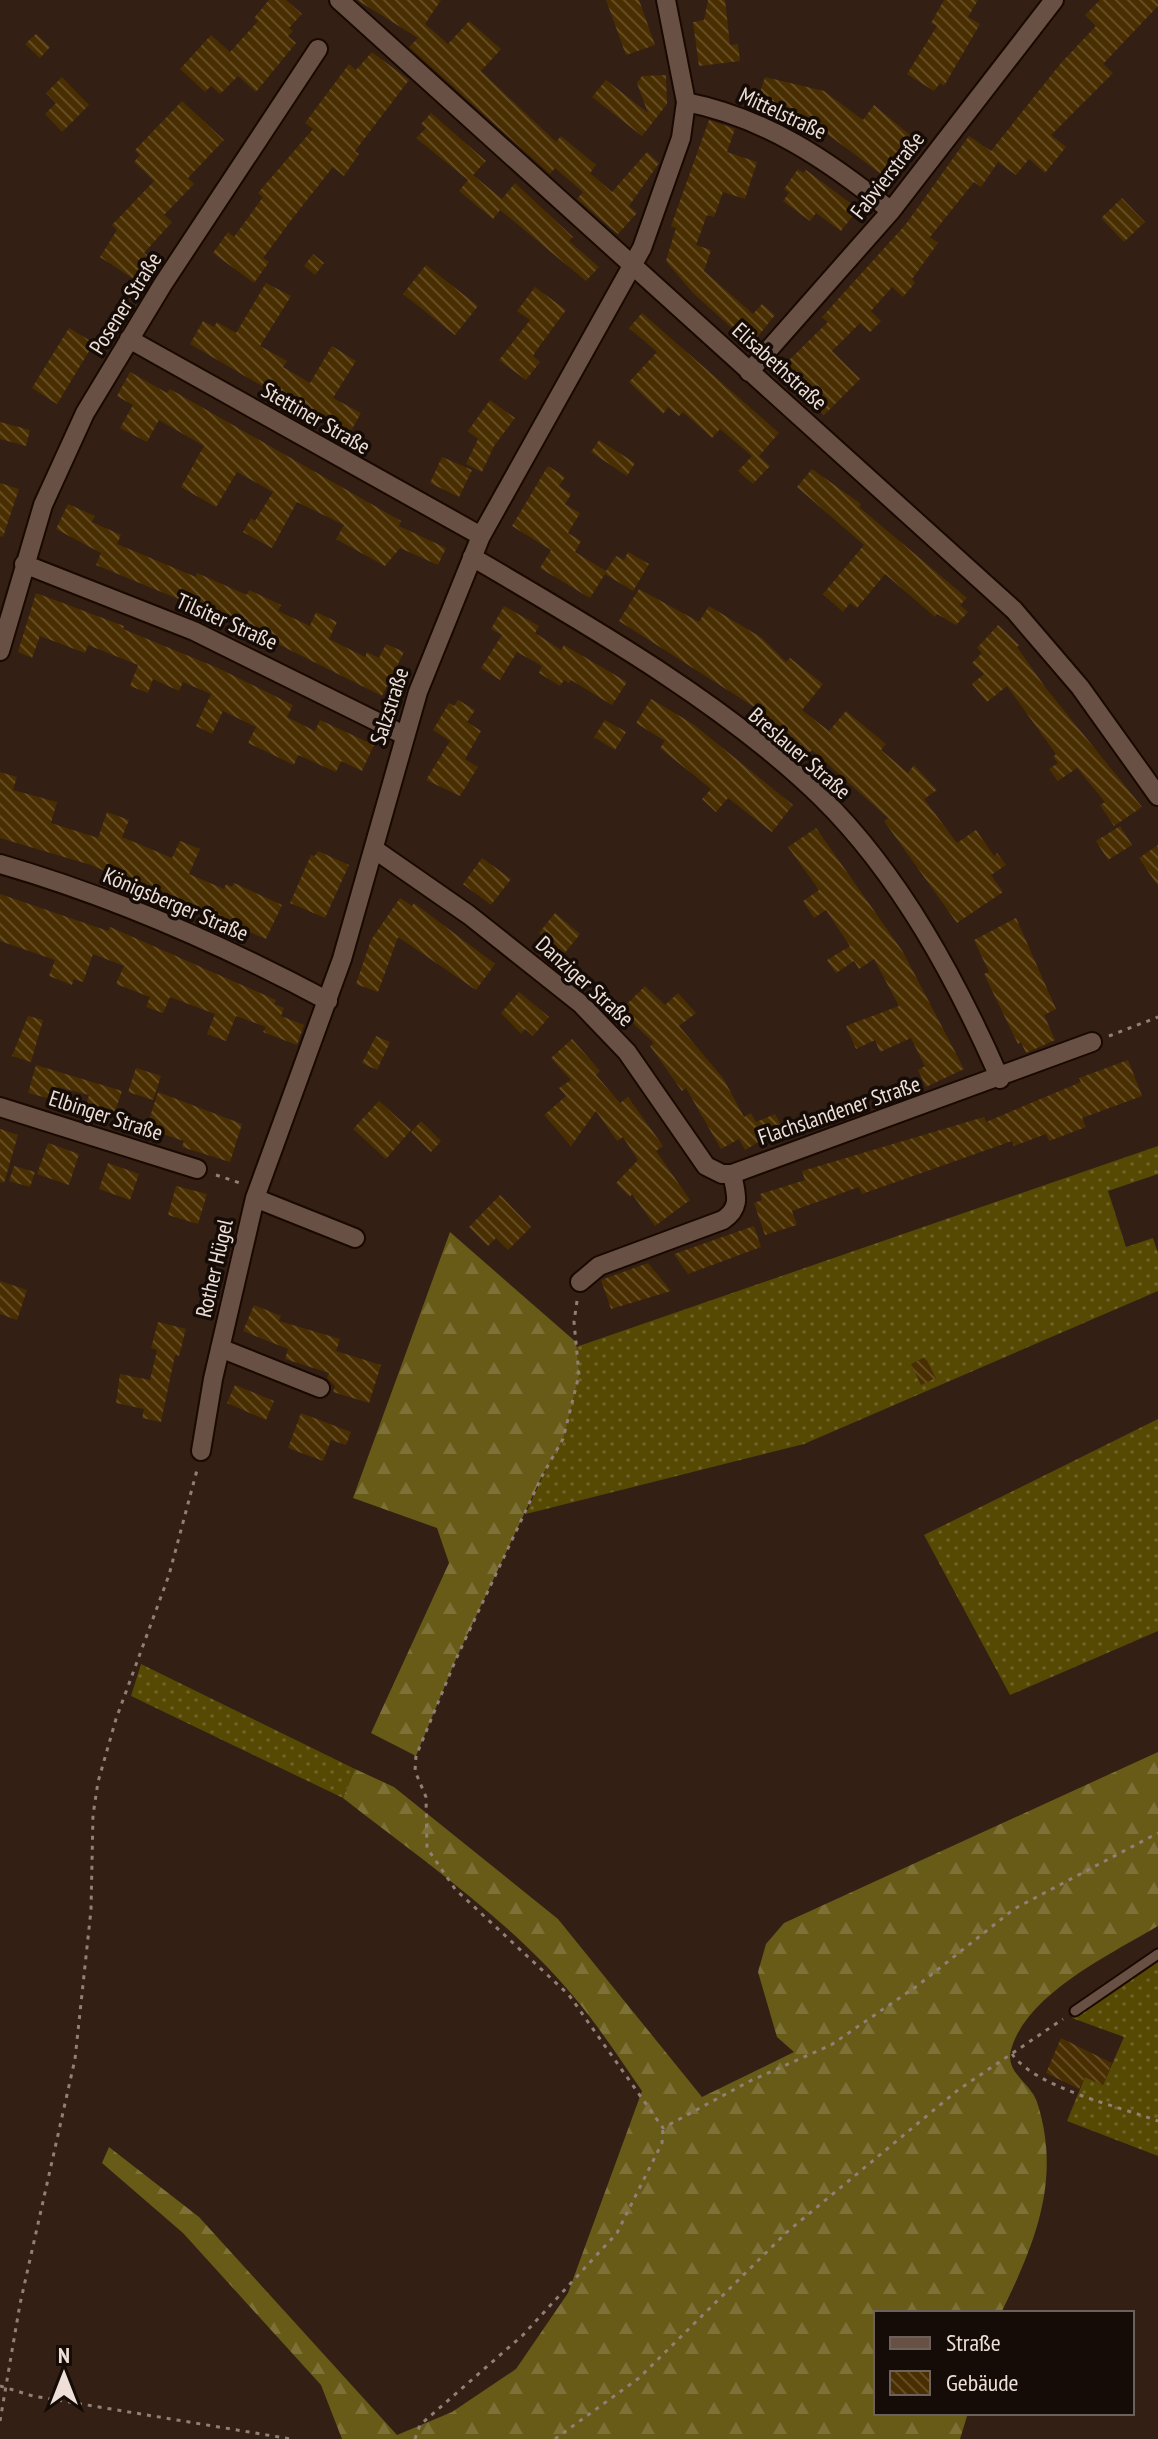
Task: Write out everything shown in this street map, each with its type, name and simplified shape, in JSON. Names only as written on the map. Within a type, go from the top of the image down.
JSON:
[{"type":"street","points":[[666,0],[686,102]]},
{"type":"street","name":"Fabvierstraße","points":[[749,372],[891,211],[1054,0]]},
{"type":"street","name":"Elisabethstraße","points":[[346,2],[749,372],[968,565],[1036,632],[1100,712],[1158,796]]},
{"type":"street","name":"Posener Straße","points":[[0,651],[43,505],[64,456],[129,339],[318,49]]},
{"type":"street","name":"Mittelstraße","points":[[686,102],[732,115],[797,142],[891,211]]},
{"type":"street","name":"Salzstraße","points":[[256,1194],[328,1001],[374,849],[404,735],[434,648],[481,536],[633,266],[681,138],[686,102]]},
{"type":"street","name":"Stettiner Straße","points":[[129,339],[481,536]]},
{"type":"street","name":"Breslauer Straße","points":[[472,557],[678,686],[781,763],[822,799],[875,861],[949,973],[1000,1079]]},
{"type":"street","name":"Tilsiter Straße","points":[[24,564],[194,631],[404,735]]},
{"type":"street","name":"Danziger Straße","points":[[374,849],[480,923],[581,1004],[627,1052],[706,1166],[722,1174],[732,1174]]},
{"type":"street","name":"Königsberger Straße","points":[[0,864],[104,897],[193,935],[328,1001]]},
{"type":"street","name":"Flachslandener Straße","points":[[732,1174],[1000,1079],[1092,1042]]},
{"type":"street","name":"Elbinger Straße","points":[[0,1107],[197,1169]]},
{"type":"street","points":[[580,1282],[599,1266],[723,1220],[735,1212],[738,1202],[732,1174]]},
{"type":"street","name":"Rother Hügel","points":[[201,1451],[220,1348],[256,1194],[355,1238]]},
{"type":"street","name":"Rother Hügel","points":[[220,1348],[320,1388]]},
{"type":"lane","points":[[1075,2011],[1158,1954]]},
{"type":"path","points":[[1092,1042],[1158,1017]]},
{"type":"path","points":[[197,1169],[256,1194]]},
{"type":"path","points":[[415,2439],[420,2425],[523,2335],[617,2233],[662,2143],[663,2128],[569,1995],[455,1889],[427,1848],[426,1797],[415,1771],[416,1756],[456,1659],[542,1476],[563,1439],[579,1375],[574,1322],[580,1282]]},
{"type":"path","points":[[0,2421],[2,2387],[75,2059],[90,1925],[93,1815],[98,1782],[116,1719],[181,1535],[201,1451]]},
{"type":"path","points":[[663,2128],[750,2081],[831,2045],[917,1986],[1014,1909],[1158,1833]]},
{"type":"path","points":[[555,2439],[639,2378],[787,2232],[958,2090],[1075,2011]]},
{"type":"path","points":[[1012,2054],[1021,2067],[1041,2078],[1158,2121]]},
{"type":"path","points":[[2,2387],[291,2439]]},
{"type":"shaded area","points":[[1158,1146],[1158,1174],[1108,1191],[1126,1247],[1153,1238],[1158,1253],[1158,1291],[804,1444],[526,1514],[569,1413],[577,1370],[576,1347]]},
{"type":"shaded area","points":[[1158,1419],[1158,1631],[1010,1695],[924,1535]]},
{"type":"shaded area","points":[[141,1664],[355,1769],[343,1798],[131,1696]]},
{"type":"shaded area","points":[[1158,1959],[1158,2156],[1067,2121],[1085,2077],[1103,2085],[1124,2037],[1072,2018]]},
{"type":"green space","points":[[450,1232],[576,1342],[579,1375],[563,1439],[542,1476],[456,1659],[416,1756],[371,1733],[449,1563],[437,1528],[353,1498]]},
{"type":"green space","points":[[1158,1752],[1158,1926],[1095,1963],[1052,1994],[1020,2030],[1011,2050],[1010,2058],[1015,2072],[1037,2102],[1047,2158],[1046,2184],[1034,2236],[1002,2311],[874,2311],[874,2415],[967,2415],[960,2439],[342,2439],[321,2385],[183,2233],[102,2163],[109,2147],[199,2217],[397,2435],[452,2412],[516,2369],[568,2293],[642,2091],[583,2008],[522,1942],[464,1892],[343,1798],[355,1769],[394,1787],[558,1919],[702,2097],[794,2052],[777,2037],[758,1972],[766,1944],[784,1923]]},
{"type":"building","points":[[269,0],[286,0],[302,14],[289,28],[293,31],[288,36],[296,43],[256,92],[238,76],[220,94],[211,86],[205,92],[180,69],[211,35],[230,52],[258,21],[254,18]]},
{"type":"building","points":[[357,0],[441,0],[425,24],[448,44],[469,21],[501,49],[481,71],[556,142],[561,136],[596,165],[590,173],[612,192],[647,152],[659,163],[629,206],[637,213],[618,234],[577,199],[583,192],[555,168],[550,174],[409,47],[418,38]]},
{"type":"building","points":[[606,0],[639,0],[655,45],[626,55]]},
{"type":"building","points":[[708,0],[725,0],[730,45],[738,44],[740,61],[699,66],[693,22],[704,20]]},
{"type":"building","points":[[944,0],[978,0],[968,17],[980,24],[944,86],[940,83],[934,91],[907,74],[937,26],[931,23]]},
{"type":"building","points":[[1100,0],[1158,0],[1158,6],[1103,64],[1113,73],[1051,135],[1066,147],[1045,173],[1029,159],[1016,175],[998,162],[981,187],[974,182],[930,237],[938,243],[912,279],[915,283],[903,297],[892,287],[871,311],[881,321],[870,332],[860,323],[832,351],[860,379],[824,415],[779,370],[828,322],[822,317],[906,224],[969,136],[991,151],[1061,63],[1096,26],[1085,15]]},
{"type":"building","points":[[36,34],[50,47],[40,58],[25,44]]},
{"type":"building","points":[[372,52],[409,80],[355,151],[359,154],[344,176],[333,167],[292,219],[263,258],[269,262],[254,283],[213,253],[228,232],[234,237],[263,197],[258,193],[313,129],[305,123],[349,64],[356,70]]},
{"type":"building","points":[[666,75],[667,104],[642,136],[592,97],[606,80],[648,113],[637,83],[642,76]]},
{"type":"building","points":[[62,77],[89,105],[62,132],[45,114],[56,103],[46,93]]},
{"type":"building","points":[[765,77],[824,91],[863,120],[874,105],[917,141],[903,159],[907,162],[892,182],[803,116],[757,102]]},
{"type":"building","points":[[182,101],[224,140],[188,178],[194,184],[164,215],[172,222],[144,253],[153,258],[138,282],[100,257],[117,230],[112,225],[154,181],[134,162],[140,155],[135,150]]},
{"type":"building","points":[[431,113],[486,161],[473,175],[502,199],[515,183],[573,237],[569,241],[599,267],[586,281],[500,210],[493,219],[459,191],[468,180],[416,138],[426,128],[421,124]]},
{"type":"building","points":[[709,120],[735,129],[727,152],[757,162],[745,199],[723,192],[714,217],[707,215],[696,245],[711,250],[704,271],[753,314],[762,304],[775,315],[751,345],[693,293],[666,261],[676,228],[671,226]]},
{"type":"building","points":[[798,169],[803,173],[806,170],[858,209],[841,231],[816,213],[810,221],[783,201],[789,193],[784,189]]},
{"type":"building","points":[[1122,198],[1145,222],[1124,242],[1101,218]]},
{"type":"building","points":[[313,254],[324,263],[315,275],[304,266]]},
{"type":"building","points":[[426,265],[478,306],[455,335],[403,294]]},
{"type":"building","points":[[266,283],[291,296],[260,346],[287,361],[283,367],[310,383],[332,346],[356,361],[333,398],[361,413],[348,436],[190,344],[203,321],[214,327],[217,322],[236,333]]},
{"type":"building","points":[[535,287],[566,310],[533,356],[540,362],[526,380],[499,360],[530,320],[517,311]]},
{"type":"building","points":[[642,313],[779,433],[759,456],[770,466],[753,484],[738,471],[752,456],[720,429],[712,438],[683,412],[679,416],[668,407],[663,414],[629,382],[657,352],[629,328]]},
{"type":"building","points":[[69,328],[94,343],[57,404],[32,388]]},
{"type":"building","points":[[130,372],[167,393],[170,389],[401,521],[399,526],[446,548],[438,565],[400,548],[385,566],[336,539],[344,525],[297,502],[272,548],[243,532],[251,518],[255,521],[273,492],[237,472],[216,507],[181,487],[204,446],[159,420],[147,442],[120,428],[133,405],[117,396]]},
{"type":"building","points":[[490,400],[515,418],[494,446],[482,472],[466,464],[478,439],[468,431]]},
{"type":"building","points":[[0,422],[30,430],[26,446],[0,439]]},
{"type":"building","points":[[599,440],[635,463],[627,476],[591,452]]},
{"type":"building","points":[[442,457],[472,470],[459,497],[430,483]]},
{"type":"building","points":[[548,466],[565,477],[559,486],[571,494],[565,504],[580,513],[568,533],[581,541],[575,552],[606,571],[616,556],[624,560],[628,552],[649,564],[633,591],[605,574],[590,598],[540,568],[551,550],[512,526]]},
{"type":"building","points":[[812,469],[861,504],[859,507],[967,598],[960,605],[968,612],[956,625],[937,614],[935,617],[885,574],[857,608],[850,603],[843,612],[823,594],[864,545],[797,487]]},
{"type":"building","points":[[0,483],[19,489],[3,537],[0,536]]},
{"type":"building","points":[[68,504],[95,516],[92,522],[121,535],[117,544],[247,595],[249,590],[281,605],[278,611],[310,626],[316,612],[337,622],[329,639],[365,657],[367,652],[379,658],[386,644],[404,652],[382,696],[234,622],[96,565],[101,553],[56,529]]},
{"type":"building","points":[[639,589],[699,622],[709,606],[762,638],[786,662],[790,658],[823,684],[802,710],[829,731],[846,711],[886,744],[881,750],[908,773],[914,765],[937,790],[924,799],[957,843],[976,830],[994,856],[997,853],[1006,865],[991,875],[1003,892],[957,923],[884,821],[888,818],[812,750],[809,753],[759,710],[619,621]]},
{"type":"building","points":[[36,593],[124,626],[123,629],[218,668],[293,705],[287,717],[315,731],[320,720],[374,745],[362,771],[341,761],[336,772],[298,755],[294,765],[248,743],[256,727],[223,711],[212,734],[196,726],[211,694],[183,682],[179,691],[153,679],[148,693],[130,686],[138,665],[88,645],[85,653],[40,636],[32,658],[18,652]]},
{"type":"building","points":[[504,606],[539,626],[535,633],[561,650],[564,645],[627,682],[612,705],[571,680],[569,683],[564,680],[560,686],[539,673],[542,666],[517,652],[500,680],[481,668],[502,635],[491,629]]},
{"type":"building","points":[[998,625],[1019,645],[1017,647],[1045,687],[1142,807],[1114,826],[1100,805],[1105,802],[1077,768],[1058,781],[1049,769],[1058,763],[1053,757],[1056,754],[1007,686],[987,702],[972,684],[984,674],[972,663],[982,653],[977,648]]},
{"type":"building","points":[[651,699],[693,724],[793,805],[772,832],[728,798],[716,812],[702,799],[711,789],[660,748],[665,741],[636,723]]},
{"type":"building","points":[[458,700],[475,710],[467,722],[481,731],[465,759],[478,767],[460,796],[426,780],[450,741],[433,730],[449,703],[454,706]]},
{"type":"building","points":[[605,720],[626,732],[615,750],[594,737]]},
{"type":"building","points":[[0,772],[17,777],[13,790],[57,802],[51,823],[98,838],[107,812],[129,820],[122,837],[172,858],[180,841],[200,849],[189,874],[224,889],[226,884],[232,887],[234,883],[282,905],[266,939],[91,865],[0,838]]},
{"type":"building","points":[[1120,826],[1132,845],[1108,860],[1096,841]]},
{"type":"building","points":[[816,828],[903,952],[964,1069],[926,1087],[918,1070],[925,1066],[911,1038],[880,1052],[875,1040],[856,1049],[846,1026],[899,1006],[874,959],[859,969],[854,961],[836,973],[827,960],[850,946],[826,910],[814,918],[803,901],[819,890],[788,847]]},
{"type":"building","points":[[1158,845],[1158,886],[1139,858]]},
{"type":"building","points":[[318,851],[349,865],[325,918],[290,903],[311,855],[315,856]]},
{"type":"building","points":[[482,858],[511,879],[491,905],[463,884]]},
{"type":"building","points":[[0,894],[108,931],[110,927],[276,1000],[274,1004],[284,1008],[281,1016],[304,1025],[297,1045],[263,1032],[266,1027],[236,1016],[226,1041],[207,1034],[215,1014],[170,997],[163,1013],[146,1007],[150,997],[116,984],[124,966],[93,954],[83,982],[74,979],[72,985],[49,976],[55,960],[0,941]]},
{"type":"building","points":[[400,898],[412,906],[414,903],[495,964],[476,990],[398,937],[378,992],[356,984],[371,940]]},
{"type":"building","points":[[555,913],[580,934],[564,954],[539,933]]},
{"type":"building","points":[[1016,918],[1056,1009],[1044,1015],[1055,1040],[1026,1053],[1021,1042],[1018,1044],[984,974],[989,972],[974,940]]},
{"type":"building","points":[[645,986],[665,1005],[678,993],[696,1013],[679,1026],[723,1078],[744,1117],[751,1113],[756,1122],[775,1114],[783,1128],[745,1150],[739,1139],[721,1149],[686,1088],[682,1091],[650,1046],[654,1043],[620,1011]]},
{"type":"building","points":[[519,992],[549,1017],[533,1036],[525,1029],[521,1034],[501,1013]]},
{"type":"building","points":[[28,1016],[43,1020],[31,1062],[12,1056]]},
{"type":"building","points":[[376,1036],[390,1042],[377,1070],[362,1063]]},
{"type":"building","points":[[572,1039],[600,1071],[596,1075],[620,1103],[628,1097],[663,1146],[656,1151],[690,1200],[655,1226],[632,1194],[630,1197],[616,1183],[638,1160],[623,1137],[617,1141],[596,1111],[571,1146],[544,1115],[566,1096],[559,1088],[571,1080],[551,1058]]},
{"type":"building","points":[[1128,1060],[1142,1096],[1082,1118],[1086,1127],[1049,1141],[1046,1134],[1014,1146],[1012,1141],[862,1194],[859,1187],[792,1211],[797,1225],[765,1235],[754,1203],[762,1200],[760,1194],[805,1180],[802,1171],[984,1117],[986,1122],[1081,1082],[1079,1078]]},
{"type":"building","points":[[36,1065],[122,1091],[113,1117],[85,1109],[89,1095],[58,1087],[55,1100],[28,1093]]},
{"type":"building","points":[[136,1068],[161,1076],[153,1100],[128,1092]]},
{"type":"building","points":[[158,1092],[242,1124],[230,1162],[182,1147],[184,1141],[146,1129]]},
{"type":"building","points":[[379,1101],[411,1130],[386,1159],[353,1129]]},
{"type":"building","points":[[421,1121],[441,1141],[431,1152],[411,1132]]},
{"type":"building","points":[[0,1129],[18,1135],[4,1183],[0,1182]]},
{"type":"building","points":[[48,1143],[79,1154],[69,1185],[37,1174]]},
{"type":"building","points":[[108,1163],[139,1174],[130,1200],[99,1189]]},
{"type":"building","points":[[14,1166],[35,1172],[30,1187],[9,1181]]},
{"type":"building","points":[[176,1186],[207,1194],[198,1224],[168,1215]]},
{"type":"building","points":[[500,1195],[531,1227],[508,1250],[496,1238],[488,1246],[469,1227]]},
{"type":"building","points":[[754,1226],[761,1247],[688,1274],[674,1254]]},
{"type":"building","points":[[648,1263],[671,1291],[611,1309],[601,1280]]},
{"type":"building","points":[[0,1281],[27,1290],[17,1320],[0,1314]]},
{"type":"building","points":[[254,1305],[281,1316],[279,1321],[340,1339],[336,1351],[381,1365],[369,1403],[333,1392],[335,1386],[327,1378],[329,1373],[285,1359],[288,1349],[243,1331]]},
{"type":"building","points":[[158,1322],[186,1329],[179,1356],[175,1355],[161,1422],[142,1418],[144,1409],[116,1403],[120,1374],[150,1380],[157,1350],[151,1348]]},
{"type":"building","points":[[925,1357],[936,1378],[921,1385],[911,1364]]},
{"type":"building","points":[[235,1385],[274,1401],[266,1420],[227,1403]]},
{"type":"building","points":[[301,1413],[351,1432],[346,1445],[331,1440],[323,1461],[288,1448]]},
{"type":"building","points":[[1061,2038],[1112,2063],[1103,2085],[1085,2077],[1079,2089],[1046,2073]]}]
